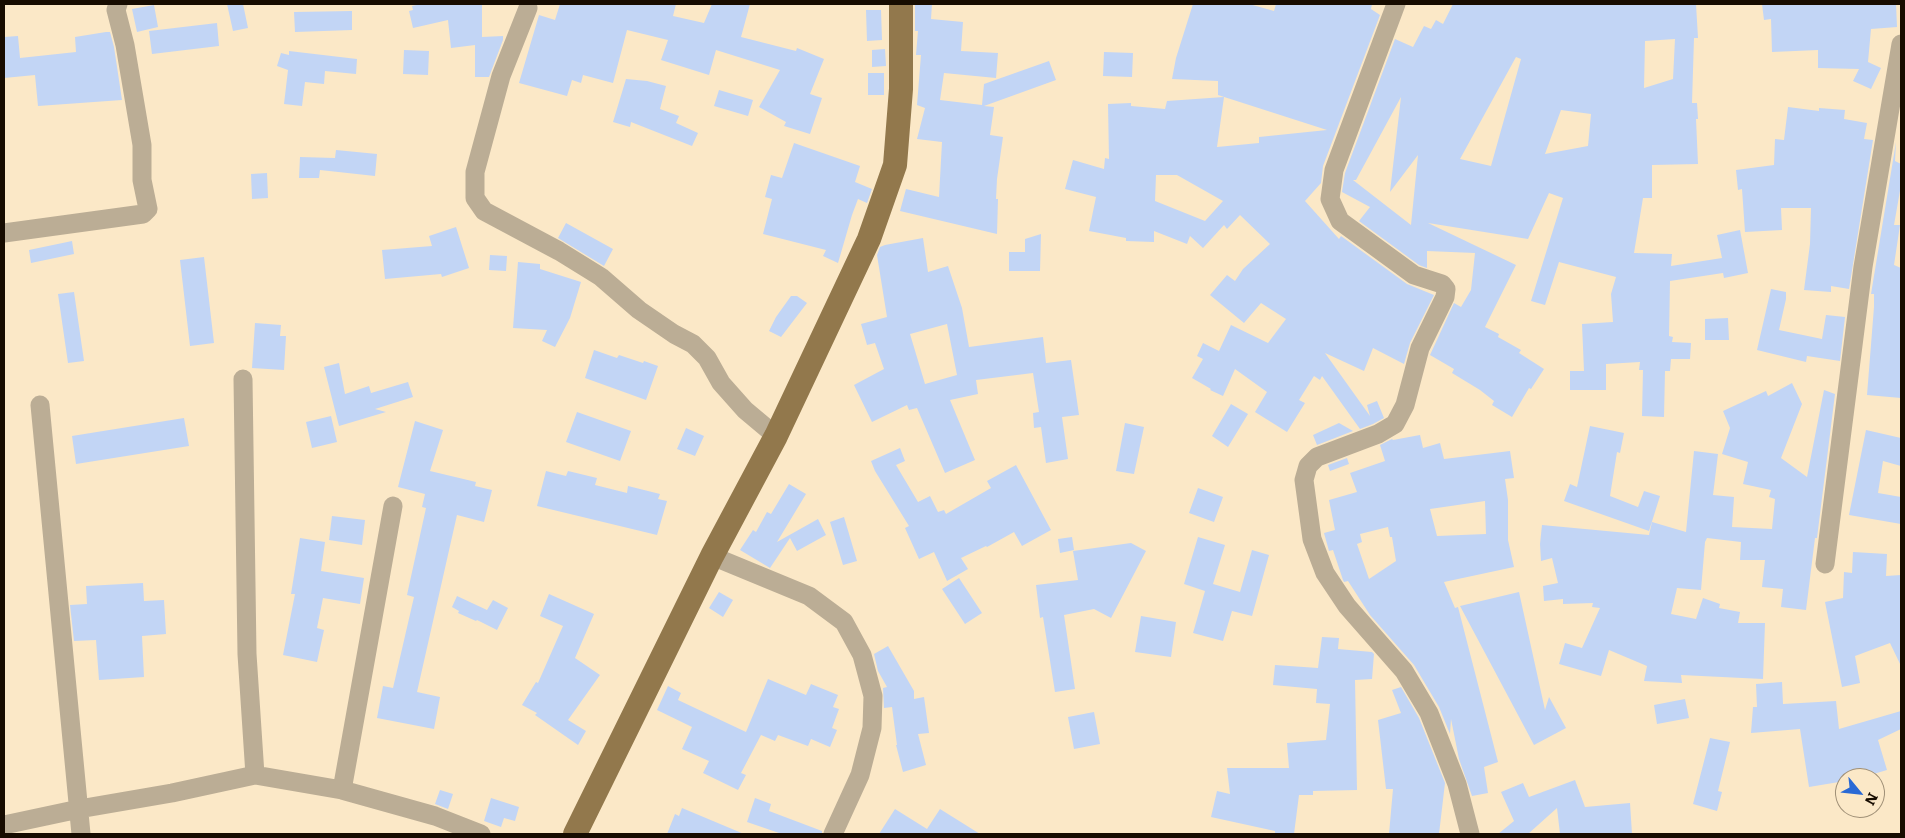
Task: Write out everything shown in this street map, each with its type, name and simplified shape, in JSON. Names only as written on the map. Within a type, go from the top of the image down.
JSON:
[{"type":"main road","points":[[575,834],[712,556],[776,436],[868,240],[895,165],[901,89],[901,4]]},
{"type":"street","points":[[4,233],[143,214],[148,209],[142,180],[142,144],[125,46],[116,10],[118,4]]},
{"type":"street","points":[[1396,4],[1334,170],[1330,198],[1340,222],[1414,275],[1442,284],[1446,289],[1445,297],[1420,348],[1405,405],[1395,424],[1378,434],[1317,457],[1308,466],[1304,480],[1312,539],[1325,574],[1347,606],[1404,671],[1429,713],[1457,784],[1470,834]]},
{"type":"street","points":[[528,8],[501,76],[475,172],[476,198],[484,211],[559,250],[601,277],[639,310],[674,334],[693,344],[707,358],[721,383],[739,404],[776,436]]},
{"type":"street","points":[[1825,564],[1863,268],[1901,44]]},
{"type":"street","points":[[243,379],[247,654],[255,775]]},
{"type":"street","points":[[40,405],[82,834]]},
{"type":"street","points":[[342,790],[393,506]]},
{"type":"street","points":[[712,556],[809,596],[844,622],[862,655],[873,696],[872,728],[860,775],[833,834]]},
{"type":"street","points":[[4,826],[79,809],[255,775],[342,790],[434,816],[481,834]]},
{"type":"building","points":[[227,4],[243,4],[248,28],[233,31]]},
{"type":"building","points":[[421,4],[482,4],[482,37],[503,36],[489,77],[475,77],[475,45],[451,48],[448,20],[413,28],[409,11],[413,10],[412,6]]},
{"type":"building","points":[[560,4],[676,4],[673,16],[704,23],[712,4],[750,4],[741,37],[796,51],[797,48],[824,59],[810,94],[822,98],[810,134],[784,126],[786,122],[759,107],[780,70],[716,50],[709,75],[661,60],[668,40],[627,30],[613,83],[583,75],[581,83],[572,80],[567,96],[519,83],[539,15],[555,20]]},
{"type":"building","points":[[915,4],[932,4],[931,19],[963,22],[961,51],[998,53],[996,78],[944,73],[940,100],[982,105],[984,84],[1049,61],[1056,80],[984,106],[994,107],[990,135],[1003,137],[997,179],[997,234],[900,211],[906,189],[939,197],[942,142],[917,139],[925,108],[917,105],[921,55],[916,55],[918,31],[915,31]]},
{"type":"building","points":[[1193,4],[1249,4],[1274,11],[1276,4],[1372,4],[1371,9],[1380,15],[1323,166],[1321,183],[1305,201],[1339,239],[1341,236],[1407,284],[1434,295],[1410,343],[1404,364],[1373,348],[1364,371],[1325,353],[1370,416],[1367,405],[1377,401],[1384,418],[1360,429],[1322,376],[1320,380],[1314,376],[1299,400],[1305,403],[1287,432],[1255,412],[1267,392],[1235,369],[1223,396],[1192,378],[1203,359],[1197,356],[1203,343],[1219,351],[1231,325],[1268,343],[1286,319],[1261,303],[1244,323],[1210,295],[1227,275],[1235,281],[1243,269],[1270,244],[1240,215],[1227,229],[1224,225],[1203,248],[1190,236],[1187,244],[1154,231],[1154,242],[1126,241],[1126,238],[1089,231],[1096,197],[1065,189],[1073,160],[1104,169],[1105,158],[1109,159],[1108,104],[1131,103],[1131,106],[1165,109],[1167,101],[1224,97],[1217,147],[1259,143],[1259,137],[1327,130],[1218,95],[1218,81],[1172,79],[1176,58]],"holes":[[[1156,175],[1177,175],[1223,201],[1205,221],[1155,201]]]},
{"type":"building","points":[[1453,4],[1696,4],[1698,38],[1694,38],[1692,103],[1697,103],[1698,164],[1652,165],[1652,198],[1643,198],[1634,253],[1672,254],[1671,266],[1722,258],[1717,235],[1740,230],[1748,273],[1724,278],[1723,273],[1670,281],[1669,336],[1673,337],[1672,342],[1691,343],[1690,359],[1671,359],[1670,371],[1665,371],[1664,417],[1642,416],[1643,370],[1639,370],[1640,362],[1606,364],[1606,390],[1570,390],[1570,371],[1584,371],[1582,324],[1613,322],[1611,294],[1616,277],[1559,262],[1545,305],[1531,301],[1563,198],[1549,193],[1528,239],[1428,223],[1516,265],[1485,327],[1499,334],[1498,337],[1521,350],[1519,353],[1544,369],[1531,389],[1529,388],[1512,417],[1492,405],[1494,401],[1480,390],[1452,373],[1454,369],[1430,355],[1454,303],[1461,307],[1471,290],[1475,253],[1427,251],[1427,268],[1419,265],[1359,221],[1370,207],[1342,192],[1345,173],[1395,39],[1413,47],[1424,26],[1431,29],[1436,20],[1443,24]],"holes":[[[1675,39],[1673,79],[1644,88],[1645,41]],[[1516,57],[1521,59],[1491,166],[1460,159]],[[1401,97],[1390,192],[1418,155],[1411,225],[1353,180],[1356,180]],[[1561,110],[1591,114],[1588,146],[1545,154]]]},
{"type":"building","points":[[1762,4],[1896,4],[1897,27],[1871,29],[1868,62],[1881,68],[1871,89],[1853,81],[1859,69],[1818,68],[1818,50],[1772,52],[1771,19],[1764,20]]},
{"type":"building","points":[[154,5],[158,27],[137,32],[132,9]]},
{"type":"building","points":[[866,10],[881,10],[882,40],[867,41]]},
{"type":"building","points":[[352,11],[352,30],[295,32],[294,12]]},
{"type":"building","points":[[217,23],[219,46],[152,54],[149,31]]},
{"type":"building","points":[[110,32],[114,47],[122,100],[38,106],[35,75],[4,78],[4,37],[18,36],[20,58],[76,52],[75,37]]},
{"type":"building","points":[[885,49],[886,66],[872,67],[872,50]]},
{"type":"building","points":[[404,50],[429,51],[428,75],[403,74]]},
{"type":"building","points":[[289,51],[357,59],[356,74],[325,71],[324,84],[305,82],[302,106],[284,104],[288,70],[277,66],[281,53],[289,55]]},
{"type":"building","points":[[1104,52],[1133,53],[1132,77],[1103,76]]},
{"type":"building","points":[[868,73],[884,73],[884,95],[868,95]]},
{"type":"building","points":[[626,79],[647,81],[666,86],[660,109],[679,116],[676,123],[698,133],[692,146],[631,122],[630,127],[613,122]]},
{"type":"building","points":[[719,90],[753,100],[748,116],[714,106]]},
{"type":"building","points":[[1788,107],[1819,111],[1819,108],[1845,110],[1844,119],[1867,123],[1864,139],[1873,140],[1849,289],[1831,286],[1831,292],[1804,290],[1810,244],[1811,208],[1781,208],[1782,230],[1745,232],[1742,189],[1738,190],[1736,170],[1774,165],[1775,139],[1784,140]]},
{"type":"building","points":[[1896,142],[1895,161],[1901,164],[1901,185],[1894,225],[1900,225],[1894,265],[1901,268],[1901,398],[1867,395],[1874,307],[1874,294],[1871,294]]},
{"type":"building","points":[[794,143],[860,166],[855,182],[872,189],[867,203],[858,199],[838,263],[823,256],[826,250],[763,234],[772,199],[765,197],[771,175],[782,178]]},
{"type":"building","points":[[336,150],[377,154],[375,176],[320,170],[319,178],[299,178],[300,157],[335,158]]},
{"type":"building","points":[[267,173],[268,198],[252,199],[251,174]]},
{"type":"building","points":[[566,223],[613,249],[604,266],[558,238]]},
{"type":"building","points":[[456,227],[469,268],[442,277],[441,274],[385,279],[382,250],[432,246],[429,236]]},
{"type":"building","points":[[1041,234],[1040,271],[1009,271],[1009,252],[1025,252],[1025,239]]},
{"type":"building","points":[[923,238],[928,272],[948,266],[962,308],[969,347],[1043,337],[1046,363],[1071,360],[1079,415],[1062,417],[1068,459],[1046,463],[1041,427],[1034,428],[1033,413],[1039,412],[1033,373],[976,380],[978,394],[950,400],[975,460],[945,473],[917,408],[909,410],[907,405],[872,422],[854,385],[884,369],[875,343],[867,345],[861,324],[887,317],[877,255],[880,247]],"holes":[[[947,324],[957,375],[925,384],[910,334]]]},
{"type":"building","points":[[72,241],[74,254],[31,263],[29,250]]},
{"type":"building","points":[[490,255],[507,256],[506,271],[489,270]]},
{"type":"building","points":[[204,257],[214,343],[190,346],[180,260]]},
{"type":"building","points":[[518,262],[540,264],[540,269],[581,282],[570,318],[555,347],[542,341],[547,330],[513,328]]},
{"type":"building","points":[[1771,289],[1786,292],[1779,330],[1822,339],[1826,315],[1845,317],[1840,361],[1807,356],[1806,362],[1757,350]]},
{"type":"building","points":[[74,292],[84,361],[68,363],[58,294]]},
{"type":"building","points":[[791,296],[797,296],[807,303],[781,337],[769,331],[776,317]]},
{"type":"building","points":[[1728,318],[1729,340],[1705,340],[1705,319]]},
{"type":"building","points":[[255,323],[281,325],[280,336],[286,336],[284,370],[252,368]]},
{"type":"building","points":[[594,350],[617,358],[619,355],[658,366],[646,400],[585,378]]},
{"type":"building","points":[[339,363],[345,394],[369,386],[371,393],[408,382],[413,397],[375,409],[386,412],[339,426],[324,367]]},
{"type":"building","points":[[1792,383],[1802,404],[1781,458],[1807,477],[1824,390],[1835,394],[1806,610],[1781,607],[1783,589],[1762,587],[1765,560],[1740,560],[1741,542],[1707,538],[1705,542],[1701,590],[1677,588],[1671,614],[1696,619],[1703,598],[1720,604],[1719,608],[1740,612],[1738,623],[1765,623],[1763,679],[1681,675],[1682,683],[1644,681],[1647,666],[1609,650],[1601,676],[1559,664],[1565,643],[1582,648],[1600,608],[1592,607],[1593,603],[1563,604],[1563,599],[1544,601],[1543,586],[1558,583],[1552,558],[1541,561],[1542,525],[1649,535],[1652,522],[1686,532],[1694,451],[1718,454],[1713,495],[1734,497],[1732,527],[1772,529],[1775,499],[1769,497],[1771,490],[1743,484],[1748,462],[1722,454],[1730,428],[1723,411],[1766,391],[1768,396]]},
{"type":"building","points":[[1231,404],[1248,414],[1228,447],[1212,436]]},
{"type":"building","points":[[577,412],[631,431],[620,461],[566,442]]},
{"type":"building","points":[[331,416],[337,442],[312,448],[306,422]]},
{"type":"building","points":[[184,418],[189,446],[76,464],[72,436]]},
{"type":"building","points":[[415,421],[443,430],[430,471],[476,482],[475,486],[492,490],[484,522],[457,515],[417,692],[440,697],[434,729],[377,718],[383,686],[393,688],[414,597],[407,595],[426,508],[422,507],[425,494],[398,487]]},
{"type":"building","points":[[1125,423],[1144,427],[1134,474],[1116,471]]},
{"type":"building","points":[[1339,423],[1353,431],[1317,445],[1313,435]]},
{"type":"building","points":[[1590,426],[1624,433],[1620,453],[1617,452],[1610,496],[1638,507],[1644,491],[1660,496],[1649,531],[1564,501],[1570,484],[1577,487]]},
{"type":"building","points":[[686,428],[704,436],[695,456],[677,449]]},
{"type":"building","points":[[1866,430],[1901,438],[1901,466],[1883,461],[1878,493],[1901,497],[1901,524],[1849,515]]},
{"type":"building","points":[[1420,435],[1423,448],[1440,443],[1444,459],[1510,451],[1514,478],[1505,479],[1508,500],[1508,540],[1514,567],[1444,582],[1455,608],[1458,607],[1498,762],[1484,767],[1488,793],[1472,796],[1459,759],[1451,719],[1450,734],[1439,707],[1414,665],[1370,615],[1348,581],[1344,582],[1333,550],[1329,551],[1324,533],[1335,530],[1329,500],[1357,492],[1350,473],[1385,461],[1380,445],[1393,440]],"holes":[[[1485,501],[1486,534],[1437,536],[1430,509]],[[1388,527],[1390,537],[1392,537],[1396,561],[1369,579],[1357,544],[1362,542],[1360,534]]]},
{"type":"building","points":[[900,448],[905,461],[896,465],[918,502],[930,496],[938,512],[944,510],[946,514],[991,488],[987,481],[1016,465],[1051,530],[1022,546],[1014,532],[987,547],[961,558],[968,569],[947,581],[934,552],[919,559],[905,528],[909,526],[875,471],[871,461]]},
{"type":"building","points":[[1347,458],[1349,464],[1330,471],[1328,465]]},
{"type":"building","points":[[546,471],[566,476],[568,471],[597,478],[595,485],[627,493],[628,486],[660,494],[658,499],[667,501],[657,535],[537,506]]},
{"type":"building","points":[[789,484],[806,494],[777,542],[818,519],[826,535],[797,551],[790,538],[770,568],[740,550],[753,530],[756,532],[767,512],[771,514]]},
{"type":"building","points":[[1198,488],[1223,497],[1214,522],[1189,513]]},
{"type":"building","points":[[332,516],[365,520],[362,545],[329,540]]},
{"type":"building","points":[[844,517],[857,561],[843,565],[830,522]]},
{"type":"building","points":[[1072,537],[1074,550],[1060,553],[1058,539]]},
{"type":"building","points":[[1198,537],[1225,545],[1213,584],[1240,592],[1252,550],[1269,555],[1252,616],[1232,611],[1223,641],[1193,633],[1205,591],[1184,584]]},
{"type":"building","points":[[300,538],[325,542],[321,571],[364,578],[360,604],[323,598],[317,628],[324,630],[317,662],[283,655],[295,594],[291,594]]},
{"type":"building","points":[[1131,543],[1146,551],[1111,618],[1094,609],[1064,615],[1075,689],[1055,692],[1043,617],[1040,618],[1036,585],[1078,580],[1073,551]]},
{"type":"building","points":[[1853,552],[1887,554],[1886,576],[1901,575],[1901,666],[1890,643],[1855,656],[1860,683],[1842,687],[1825,602],[1843,598],[1844,572],[1852,573]]},
{"type":"building","points":[[959,578],[982,613],[965,624],[942,589]]},
{"type":"building","points":[[143,583],[144,601],[164,600],[166,634],[142,636],[144,677],[99,680],[96,640],[74,641],[70,605],[87,604],[86,586]]},
{"type":"building","points":[[719,592],[733,600],[723,617],[709,608]]},
{"type":"building","points":[[1519,592],[1545,710],[1549,697],[1566,728],[1534,745],[1460,606]]},
{"type":"building","points":[[549,594],[594,614],[575,658],[600,675],[568,720],[586,731],[578,745],[535,715],[537,713],[522,705],[536,682],[538,683],[563,626],[540,616]]},
{"type":"building","points":[[457,596],[487,610],[493,600],[508,608],[497,630],[458,613],[459,611],[452,607]]},
{"type":"building","points":[[1141,616],[1176,622],[1171,657],[1135,652]]},
{"type":"building","points":[[1322,637],[1339,638],[1338,649],[1372,652],[1374,654],[1372,679],[1355,680],[1357,790],[1313,791],[1313,795],[1299,795],[1294,834],[1275,834],[1275,831],[1211,817],[1217,791],[1230,794],[1227,768],[1289,768],[1287,743],[1326,740],[1330,704],[1316,703],[1317,689],[1273,685],[1275,665],[1318,668]]},
{"type":"building","points":[[888,646],[914,691],[914,699],[924,697],[929,733],[918,734],[926,765],[903,772],[896,745],[892,707],[884,708],[883,688],[887,687],[878,671],[874,654]]},
{"type":"building","points":[[768,679],[806,695],[811,684],[838,695],[833,707],[839,709],[832,728],[837,730],[830,747],[811,739],[808,746],[778,735],[775,741],[761,735],[741,773],[746,775],[738,790],[703,773],[709,761],[682,749],[692,727],[657,710],[668,686],[681,693],[678,700],[746,732]]},
{"type":"building","points":[[1782,682],[1783,704],[1836,701],[1839,729],[1901,711],[1901,729],[1878,740],[1887,770],[1885,771],[1885,768],[1835,768],[1835,783],[1809,787],[1800,729],[1751,733],[1753,707],[1757,707],[1756,684]]},
{"type":"building","points":[[1401,687],[1419,718],[1445,783],[1439,834],[1389,834],[1393,789],[1386,789],[1378,720],[1401,713],[1392,690]]},
{"type":"building","points":[[1685,699],[1689,718],[1657,724],[1654,705]]},
{"type":"building","points":[[1094,712],[1100,744],[1074,749],[1068,717]]},
{"type":"building","points":[[1710,738],[1730,742],[1718,791],[1722,792],[1717,811],[1693,804]]},
{"type":"building","points":[[1575,780],[1585,807],[1630,803],[1632,834],[1560,834],[1557,808],[1528,834],[1498,834],[1514,821],[1501,792],[1523,783],[1529,797]]},
{"type":"building","points":[[440,790],[453,794],[448,809],[435,804]]},
{"type":"building","points":[[491,798],[519,807],[515,821],[504,818],[501,827],[484,821]]},
{"type":"building","points":[[755,798],[771,804],[769,811],[822,831],[822,834],[782,834],[747,822]]},
{"type":"building","points":[[682,808],[744,834],[667,834],[675,814],[679,816]]},
{"type":"building","points":[[895,809],[927,829],[940,809],[980,834],[879,834]]}]
